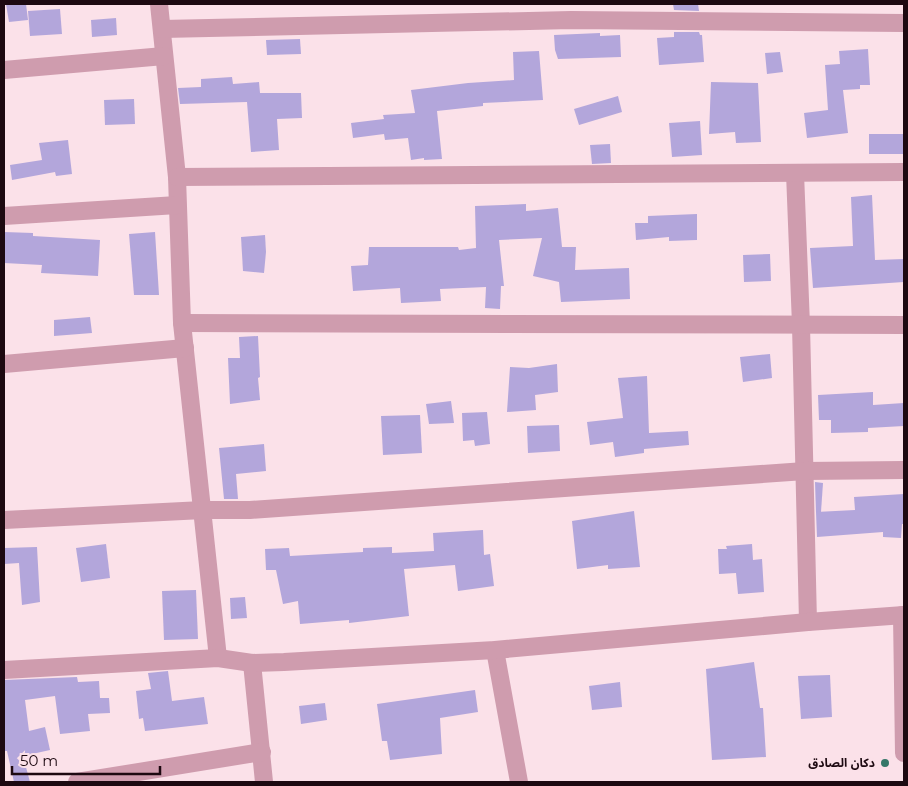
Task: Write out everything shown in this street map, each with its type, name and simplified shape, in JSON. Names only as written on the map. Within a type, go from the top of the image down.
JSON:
[{"type":"street","points":[[158,4],[177,177],[184,348],[218,658]]},
{"type":"street","points":[[162,29],[570,20],[904,23]]},
{"type":"street","points":[[4,70],[164,56]]},
{"type":"street","points":[[177,177],[904,172]]},
{"type":"street","points":[[795,173],[801,325],[808,622]]},
{"type":"street","points":[[4,216],[177,205]]},
{"type":"street","points":[[182,323],[904,325]]},
{"type":"street","points":[[4,364],[184,348]]},
{"type":"street","points":[[4,520],[260,509],[805,471],[904,470]]},
{"type":"street","points":[[4,670],[218,658],[252,663],[495,650],[903,615],[904,753]]},
{"type":"street","points":[[495,650],[519,782]]},
{"type":"street","points":[[252,663],[264,782]]},
{"type":"street","points":[[77,782],[262,752]]},
{"type":"building","points":[[6,4],[26,4],[28,20],[9,22]]},
{"type":"building","points":[[673,4],[698,4],[699,11],[674,10]]},
{"type":"building","points":[[60,9],[62,34],[30,36],[28,11]]},
{"type":"building","points":[[116,18],[117,35],[92,37],[91,20]]},
{"type":"building","points":[[674,32],[699,32],[702,35],[704,62],[659,65],[657,38],[674,37]]},
{"type":"building","points":[[600,33],[600,36],[620,35],[621,57],[558,59],[554,35]]},
{"type":"building","points":[[300,39],[301,54],[267,55],[266,40]]},
{"type":"building","points":[[868,49],[870,85],[860,85],[860,89],[843,90],[848,133],[807,138],[804,113],[828,110],[825,65],[840,64],[839,51]]},
{"type":"building","points":[[539,51],[543,100],[483,103],[483,106],[437,111],[442,159],[424,160],[424,158],[411,160],[408,138],[385,140],[384,134],[353,138],[351,123],[384,119],[383,115],[415,113],[411,90],[514,80],[513,52]]},
{"type":"building","points":[[780,52],[783,72],[767,74],[765,53]]},
{"type":"building","points":[[232,77],[233,84],[259,82],[260,93],[301,93],[302,118],[277,119],[279,150],[251,152],[247,102],[180,104],[178,88],[201,87],[201,79]]},
{"type":"building","points":[[711,82],[758,83],[761,142],[736,143],[735,132],[709,134]]},
{"type":"building","points":[[618,96],[622,112],[579,125],[574,109]]},
{"type":"building","points":[[134,99],[135,124],[105,125],[104,100]]},
{"type":"building","points":[[700,121],[702,155],[672,157],[669,123]]},
{"type":"building","points":[[869,134],[903,134],[903,154],[869,154]]},
{"type":"building","points":[[68,140],[72,174],[56,176],[55,172],[12,180],[10,165],[42,160],[39,143]]},
{"type":"building","points":[[610,144],[611,163],[592,164],[590,145]]},
{"type":"building","points":[[872,195],[875,260],[904,259],[904,282],[813,288],[810,248],[853,246],[851,197]]},
{"type":"building","points":[[526,204],[526,211],[558,208],[562,247],[576,247],[575,270],[629,268],[630,299],[561,302],[559,282],[533,276],[542,238],[499,240],[504,286],[501,286],[500,309],[485,308],[486,287],[440,289],[441,301],[401,303],[400,288],[353,291],[351,266],[368,265],[369,247],[458,247],[459,250],[476,248],[475,206]]},
{"type":"building","points":[[697,214],[697,240],[669,241],[669,237],[636,240],[635,223],[648,223],[648,216]]},
{"type":"building","points":[[4,232],[33,233],[33,236],[100,240],[98,276],[41,273],[42,265],[4,263]]},
{"type":"building","points":[[155,232],[159,295],[134,295],[129,234]]},
{"type":"building","points":[[265,235],[264,273],[243,271],[241,237]]},
{"type":"building","points":[[770,254],[771,281],[744,282],[743,255]]},
{"type":"building","points":[[90,317],[92,333],[54,336],[54,320]]},
{"type":"building","points":[[258,336],[260,400],[230,404],[228,358],[240,358],[239,337]]},
{"type":"building","points":[[770,354],[772,378],[743,382],[740,357]]},
{"type":"building","points":[[557,364],[558,392],[535,395],[536,410],[507,412],[510,367],[529,368]]},
{"type":"building","points":[[647,376],[649,433],[688,431],[689,445],[644,449],[644,453],[615,457],[613,442],[590,445],[587,422],[623,418],[618,378]]},
{"type":"building","points":[[873,392],[873,405],[904,403],[904,426],[868,428],[868,432],[831,433],[831,420],[819,420],[818,395]]},
{"type":"building","points":[[451,401],[454,423],[429,424],[426,404]]},
{"type":"building","points":[[487,412],[490,444],[475,446],[474,440],[463,441],[462,413]]},
{"type":"building","points":[[420,415],[422,453],[383,455],[381,416]]},
{"type":"building","points":[[559,425],[560,451],[528,453],[527,426]]},
{"type":"building","points":[[264,444],[266,471],[236,474],[238,499],[224,499],[219,448]]},
{"type":"building","points":[[815,482],[823,483],[821,512],[816,512]]},
{"type":"building","points":[[904,494],[904,524],[902,524],[901,538],[883,537],[883,532],[817,537],[816,512],[855,510],[854,497]]},
{"type":"building","points":[[634,511],[640,567],[608,569],[608,565],[577,569],[572,521]]},
{"type":"building","points":[[483,530],[484,555],[490,554],[494,586],[458,591],[455,565],[404,569],[409,616],[349,623],[349,620],[300,624],[298,601],[283,604],[276,570],[266,570],[265,549],[289,548],[290,556],[363,552],[363,548],[392,547],[392,553],[434,551],[433,533]]},
{"type":"building","points":[[106,544],[110,578],[81,582],[76,548]]},
{"type":"building","points":[[752,544],[753,560],[762,559],[764,592],[738,594],[736,573],[719,574],[718,549],[727,549],[726,546]]},
{"type":"building","points":[[37,547],[40,602],[22,605],[19,563],[4,564],[4,548]]},
{"type":"building","points":[[196,590],[198,639],[164,640],[162,591]]},
{"type":"building","points":[[245,597],[247,618],[231,619],[230,598]]},
{"type":"building","points":[[754,662],[760,708],[763,708],[766,757],[712,760],[706,669]]},
{"type":"building","points":[[168,671],[172,701],[204,697],[208,724],[145,731],[143,718],[139,719],[136,691],[151,689],[148,673]]},
{"type":"building","points":[[830,675],[832,717],[801,719],[798,676]]},
{"type":"building","points":[[77,677],[78,682],[99,681],[100,698],[109,698],[110,713],[88,714],[90,731],[60,734],[55,696],[25,700],[29,731],[45,727],[50,750],[23,756],[30,782],[14,782],[7,751],[4,751],[4,680]]},
{"type":"building","points":[[620,682],[622,707],[592,710],[589,686]]},
{"type":"building","points":[[475,690],[478,712],[440,718],[442,754],[390,760],[387,741],[382,741],[377,704]]},
{"type":"building","points":[[325,703],[327,720],[301,724],[299,706]]},
{"type":"place","name":"دكان الصادق","points":[[885,763]]}]
